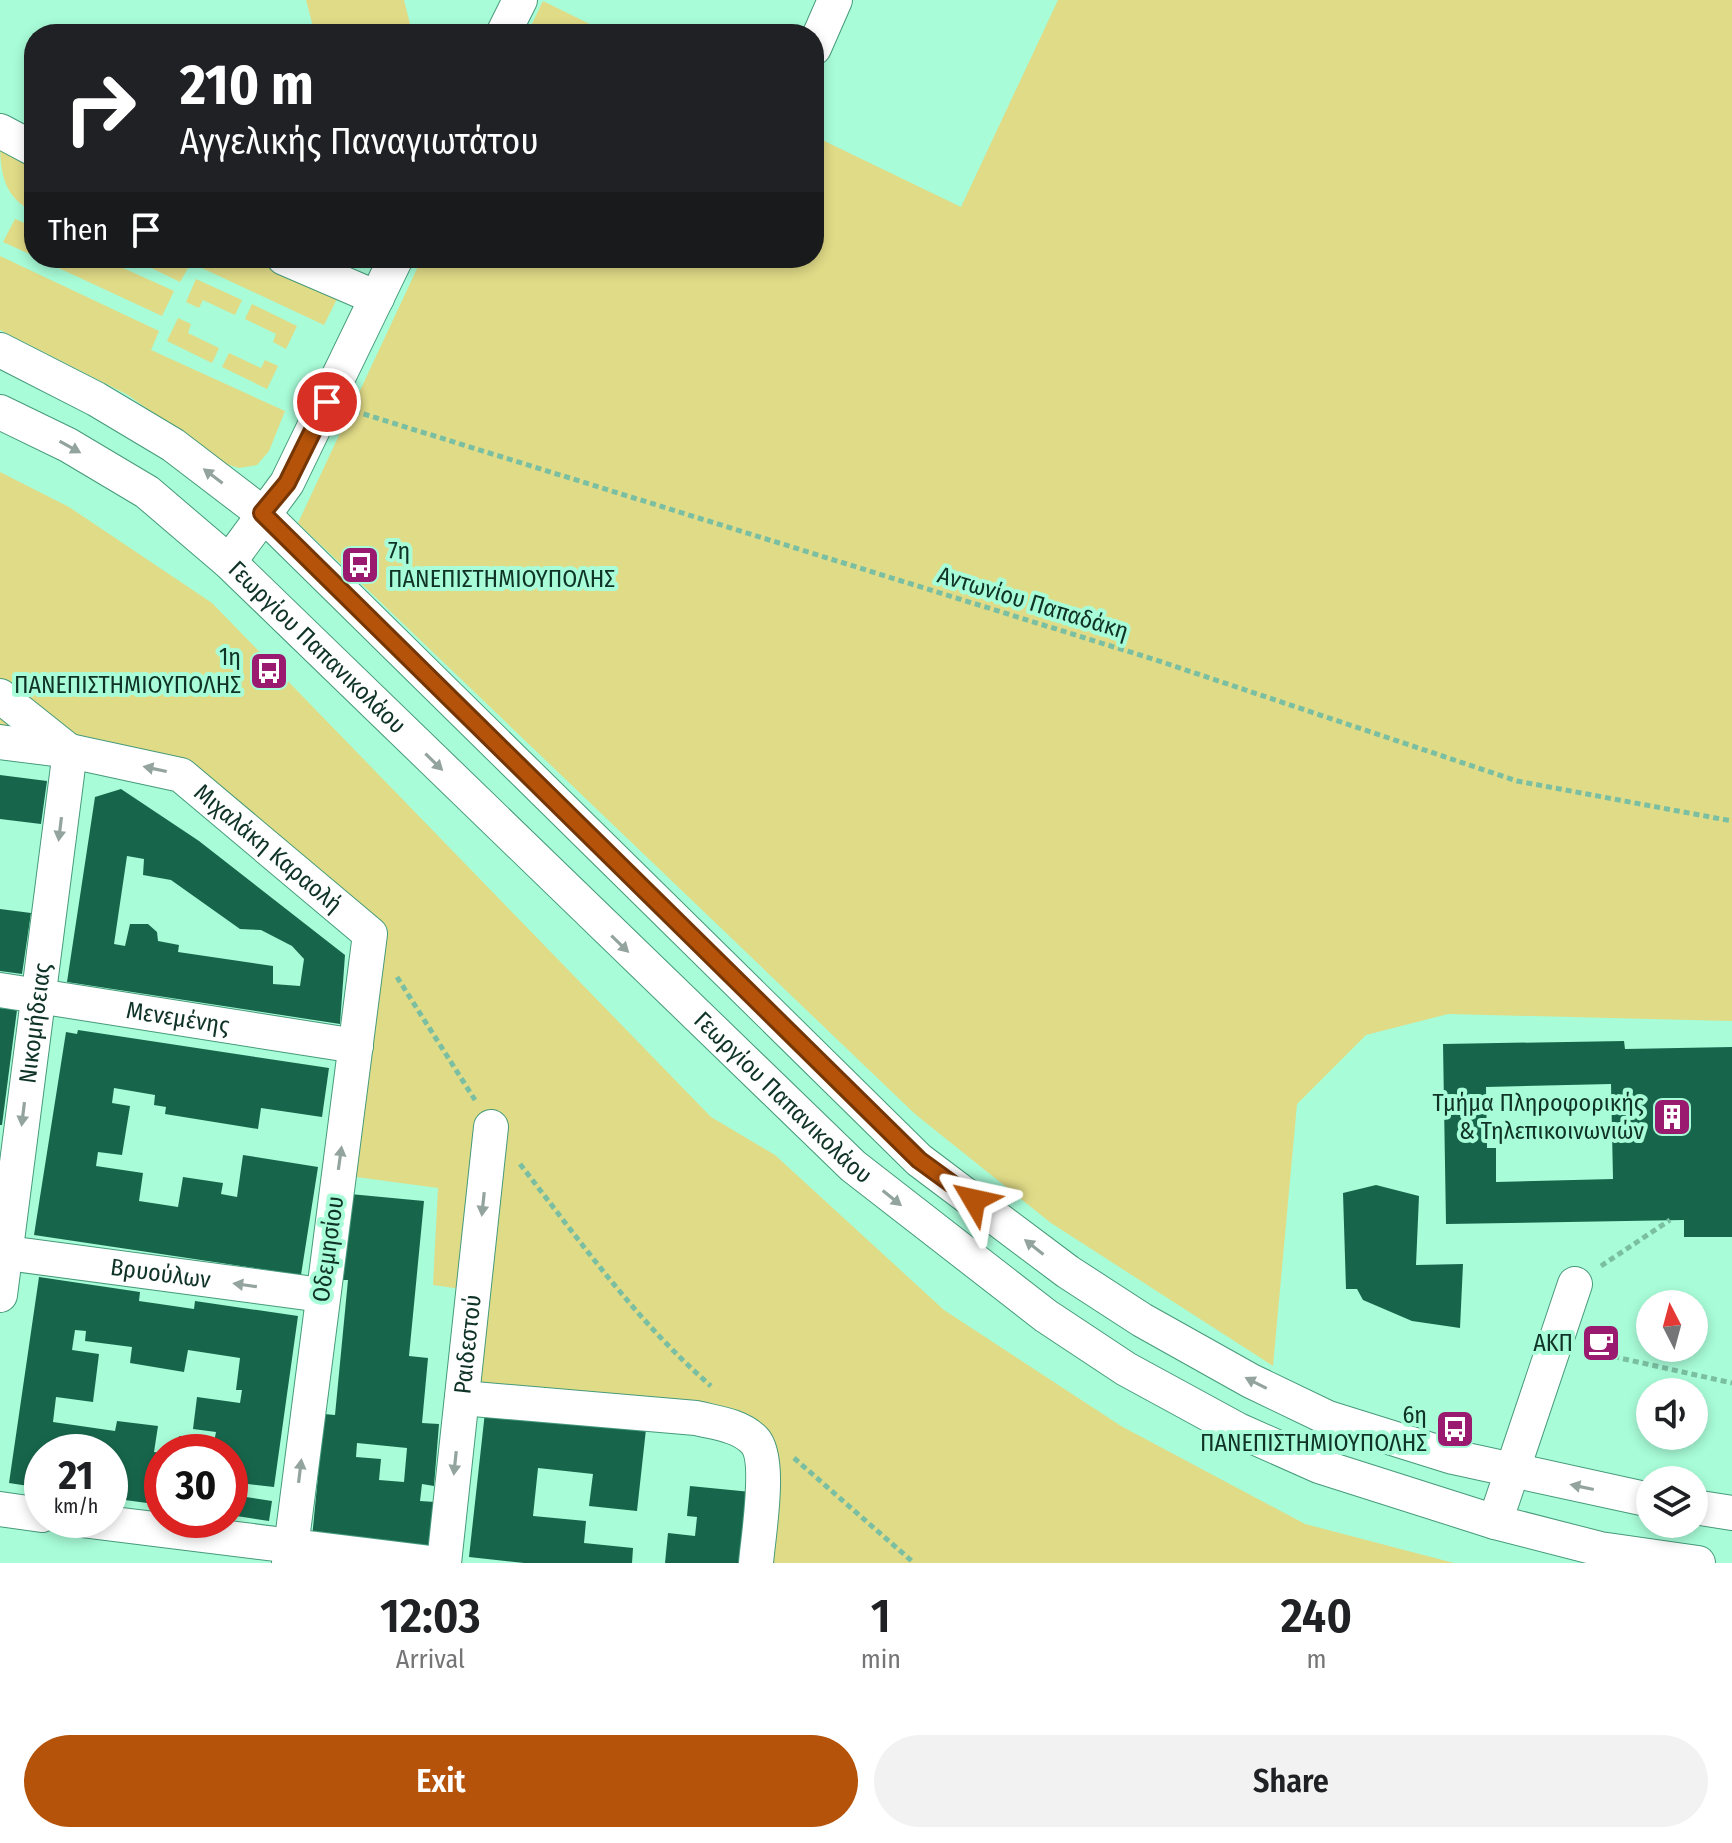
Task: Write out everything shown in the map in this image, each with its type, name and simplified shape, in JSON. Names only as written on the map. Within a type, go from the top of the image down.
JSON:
[{"type":"street","points":[[508,24],[520,0]]},
{"type":"street","points":[[824,25],[835,0]]},
{"type":"street","points":[[0,131],[24,144]]},
{"type":"street","points":[[307,268],[377,298]]},
{"type":"street","points":[[229,562],[287,483],[391,268]]},
{"type":"street","name":"Γεωργίου Παπανικολάου","points":[[0,350],[96,399],[173,445],[262,513],[919,1160],[1068,1272],[1142,1320],[1251,1381],[1328,1418],[1513,1473],[1636,1497]]},
{"type":"street","name":"Γεωργίου Παπανικολάου","points":[[0,412],[68,445],[147,492],[229,562],[718,1039],[853,1166],[949,1244],[1046,1316],[1126,1369],[1238,1430],[1319,1466],[1495,1522],[1600,1549],[1698,1563]]},
{"type":"street","points":[[0,696],[70,751]]},
{"type":"street","name":"Μιχαλάκη Καραολή","points":[[0,742],[70,751],[181,775],[370,934]]},
{"type":"street","name":"Νικομήδειας","points":[[0,1295],[3,1252],[70,751]]},
{"type":"street","name":"Οδεμησίου","points":[[290,1556],[370,934]]},
{"type":"street","name":"Μενεμένης","points":[[0,990],[356,1046]]},
{"type":"street","name":"Ραιδεστού","points":[[444,1563],[491,1127]]},
{"type":"street","name":"Βρυούλων","points":[[3,1252],[322,1295]]},
{"type":"street","points":[[1495,1522],[1575,1284]]},
{"type":"street","points":[[462,1398],[696,1418],[733,1427],[755,1441],[763,1461],[756,1563]]},
{"type":"street","points":[[0,1509],[24,1512]]},
{"type":"street","points":[[1708,1509],[1732,1513]]},
{"type":"street","points":[[128,1528],[290,1556],[431,1563]]},
{"type":"path","name":"Αντωνίου Παπαδάκη","points":[[327,402],[1156,660],[1517,781],[1732,821]]},
{"type":"path","points":[[370,934],[491,1127],[611,1281],[683,1362],[718,1392]]},
{"type":"path","points":[[1575,1284],[1670,1220]]},
{"type":"path","points":[[1555,1344],[1732,1383]]},
{"type":"path","points":[[787,1452],[914,1563]]},
{"type":"shaded area","points":[[306,0],[404,0],[410,24],[312,24]]},
{"type":"shaded area","points":[[1058,0],[1732,0],[1732,1021],[1448,1014],[1366,1035],[1297,1104],[1273,1366],[1051,1223],[915,1114],[298,523],[417,268],[824,268],[824,141],[961,207]]},
{"type":"shaded area","points":[[543,1],[590,24],[532,24]]},
{"type":"shaded area","points":[[0,133],[24,144],[24,206],[8,189],[1,157]]},
{"type":"shaded area","points":[[15,219],[24,223],[24,251],[3,242]]},
{"type":"shaded area","points":[[0,256],[159,331],[151,350],[285,411],[269,451],[257,465],[239,468],[223,463],[128,395],[0,330]]},
{"type":"shaded area","points":[[59,268],[123,268],[174,291],[162,316]]},
{"type":"shaded area","points":[[151,268],[188,268],[180,282]]},
{"type":"shaded area","points":[[202,268],[282,268],[339,295],[324,325]]},
{"type":"shaded area","points":[[196,279],[242,300],[235,315],[203,300],[199,308],[186,302]]},
{"type":"shaded area","points":[[252,304],[297,326],[286,349],[273,342],[276,334],[245,319]]},
{"type":"shaded area","points":[[178,318],[191,324],[188,333],[219,348],[212,363],[167,341]]},
{"type":"shaded area","points":[[229,353],[261,368],[265,360],[278,366],[267,389],[222,367]]},
{"type":"shaded area","points":[[0,472],[69,507],[212,603],[711,1117],[775,1155],[944,1310],[1121,1426],[1305,1524],[1454,1563],[764,1563],[764,1442],[476,1391],[483,1292],[433,1285],[438,1188],[349,1176],[388,930],[188,763],[0,733]]},
{"type":"building","points":[[0,775],[47,781],[41,824],[0,819]]},
{"type":"building","points":[[121,789],[199,841],[345,955],[340,1024],[67,982],[95,797]],"holes":[[[127,856],[144,859],[143,875],[171,880],[240,929],[261,930],[292,946],[304,959],[300,986],[273,984],[273,966],[178,952],[179,945],[158,941],[157,932],[148,924],[130,924],[125,946],[114,944]]]},
{"type":"building","points":[[0,909],[31,913],[22,974],[0,971]]},
{"type":"building","points":[[0,1008],[17,1010],[2,1125],[0,1125]]},
{"type":"building","points":[[78,1030],[329,1068],[322,1117],[261,1108],[258,1129],[165,1114],[166,1107],[154,1105],[155,1095],[114,1088],[112,1103],[130,1106],[122,1155],[98,1152],[96,1166],[143,1173],[139,1201],[178,1207],[183,1177],[223,1183],[221,1194],[237,1197],[243,1155],[318,1167],[301,1275],[34,1235],[66,1032],[77,1034]]},
{"type":"building","name":"Τμήμα Πληροφορικής & Τηλεπικοινωνιών","points":[[1624,1041],[1625,1049],[1732,1047],[1732,1237],[1684,1237],[1684,1220],[1446,1224],[1443,1044]],"holes":[[[1611,1084],[1613,1179],[1496,1182],[1496,1148],[1487,1148],[1486,1087]]]},
{"type":"building","points":[[1376,1185],[1419,1196],[1416,1265],[1463,1264],[1460,1328],[1412,1321],[1363,1300],[1357,1289],[1346,1289],[1343,1193]]},
{"type":"building","points":[[350,1194],[424,1201],[409,1356],[428,1358],[422,1423],[439,1424],[434,1486],[422,1484],[420,1501],[435,1502],[431,1550],[312,1538],[324,1414],[335,1415],[348,1280],[342,1280]],"holes":[[[357,1443],[407,1448],[404,1482],[379,1480],[381,1459],[356,1457]]]},
{"type":"building","points":[[39,1277],[140,1292],[139,1301],[194,1309],[195,1301],[298,1316],[274,1487],[248,1484],[248,1434],[216,1434],[193,1429],[197,1397],[240,1403],[242,1390],[236,1390],[240,1358],[188,1350],[184,1372],[130,1363],[132,1347],[85,1341],[86,1331],[75,1330],[72,1350],[99,1354],[93,1402],[56,1397],[53,1422],[115,1431],[117,1421],[158,1426],[157,1434],[144,1434],[144,1503],[128,1500],[128,1434],[24,1434],[24,1485],[9,1483]]},
{"type":"building","points":[[485,1412],[646,1429],[637,1511],[589,1506],[593,1474],[538,1468],[533,1516],[586,1521],[584,1543],[633,1548],[632,1563],[524,1563],[469,1557]]},
{"type":"building","points":[[690,1486],[751,1492],[744,1563],[665,1563],[668,1533],[695,1536],[697,1517],[687,1516]]},
{"type":"building","points":[[248,1497],[272,1501],[269,1521],[248,1518]]},
{"type":"place","name":"7η ΠΑΝΕΠΙΣΤΗΜΙΟΥΠΟΛΗΣ","points":[[360,565]]},
{"type":"place","name":"1η ΠΑΝΕΠΙΣΤΗΜΙΟΥΠΟΛΗΣ","points":[[269,671]]},
{"type":"place","name":"Τμήμα Πληροφορικής & Τηλεπικοινωνιών","points":[[1672,1117]]},
{"type":"place","name":"ΑΚΠ","points":[[1601,1343]]},
{"type":"place","name":"6η ΠΑΝΕΠΙΣΤΗΜΙΟΥΠΟΛΗΣ","points":[[1455,1429]]},
{"type":"route","points":[[327,402],[287,483],[262,513],[919,1160],[974,1200]]}]
